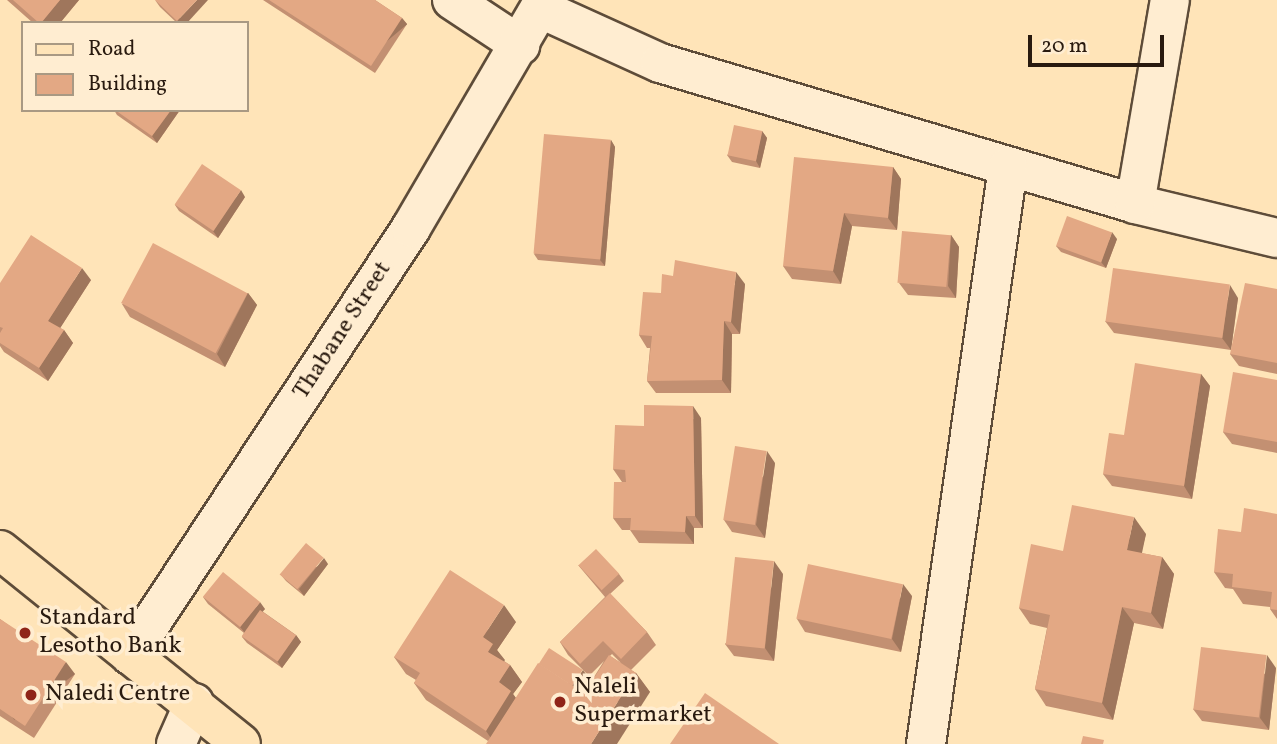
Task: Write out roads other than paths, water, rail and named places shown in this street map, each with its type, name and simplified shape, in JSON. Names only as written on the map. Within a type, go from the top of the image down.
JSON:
[{"type":"main road","points":[[0,550],[130,656],[194,703],[241,744]]},
{"type":"street","points":[[452,0],[520,45]]},
{"type":"street","points":[[1135,204],[1170,0]]},
{"type":"street","points":[[542,5],[660,63],[1135,204],[1277,238]]},
{"type":"street","name":"Thabane Street","points":[[130,656],[411,228],[542,5]]},
{"type":"street","points":[[926,744],[1008,167]]},
{"type":"street","points":[[176,744],[194,703]]},
{"type":"place","name":"Standard Lesotho Bank","points":[[25,633]]},
{"type":"place","name":"Naledi Centre","points":[[31,695]]},
{"type":"place","name":"Naleli Supermarket","points":[[560,702]]}]
